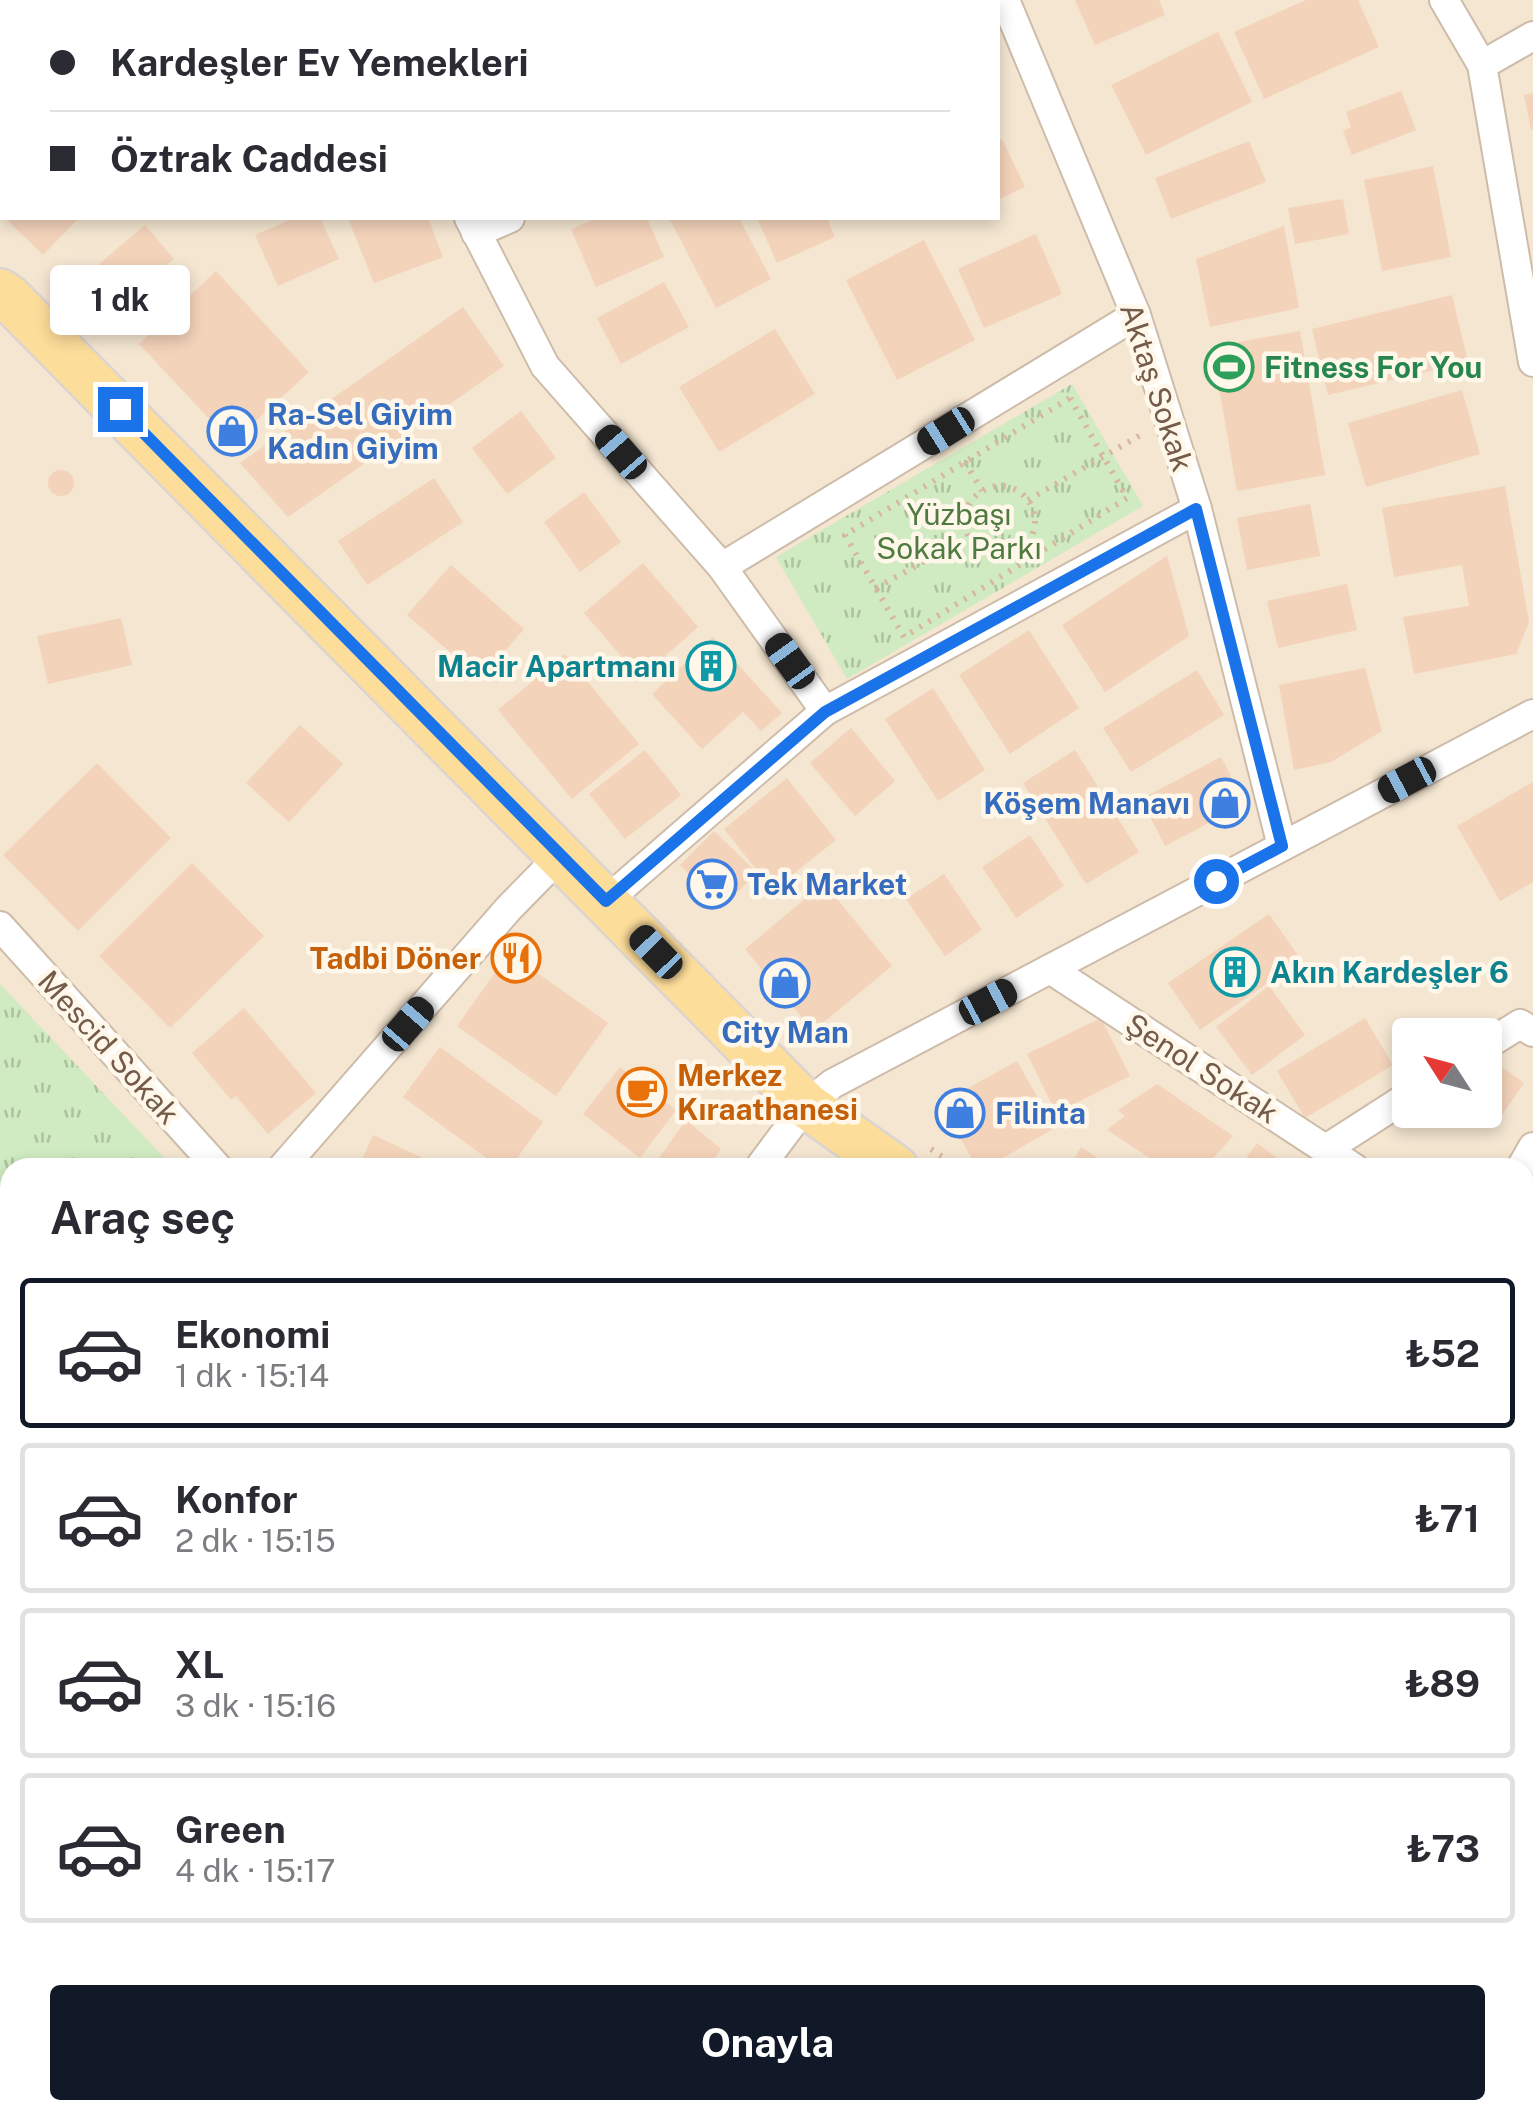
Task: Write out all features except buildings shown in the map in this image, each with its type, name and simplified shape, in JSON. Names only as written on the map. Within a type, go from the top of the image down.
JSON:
[{"type":"main road","points":[[3,293],[806,1106],[881,1158]]},
{"type":"street","name":"Aktaş Sokak","points":[[1006,0],[1136,315],[1196,509],[1282,846]]},
{"type":"street","points":[[1444,0],[1482,65],[1533,362]]},
{"type":"street","points":[[1482,65],[1533,36]]},
{"type":"street","points":[[499,220],[472,225],[545,366],[722,567],[825,712]]},
{"type":"street","points":[[722,567],[1136,315]]},
{"type":"street","points":[[606,901],[825,712],[1196,509]]},
{"type":"street","points":[[766,1158],[806,1106],[832,1084],[1533,714]]},
{"type":"street","points":[[291,1158],[508,908],[561,854]]},
{"type":"street","name":"Mescid Sokak","points":[[0,926],[209,1158]]},
{"type":"street","name":"Şenol Sokak","points":[[1050,968],[1339,1158]]},
{"type":"street","points":[[1502,1035],[1520,1024],[1533,1032]]},
{"type":"street","points":[[1326,1149],[1392,1107]]},
{"type":"path","points":[[1070,398],[1127,498],[904,637],[876,588],[845,535],[1070,398]]},
{"type":"path","points":[[1028,500],[1168,419]]},
{"type":"path","points":[[995,486],[1010,488],[1028,500],[1034,513],[1034,528],[1029,541],[1018,551],[1005,556],[990,555],[968,537],[967,508],[982,491],[995,486]]},
{"type":"path","points":[[876,588],[968,537]]},
{"type":"shaded area","points":[[1000,0],[1533,0],[1533,1158],[0,1158],[0,220],[1000,220]]},
{"type":"green space","name":"Yüzbaşı Sokak Parkı","points":[[1072,384],[1143,506],[847,679],[776,557]]},
{"type":"green space","points":[[0,984],[164,1158],[0,1158]]},
{"type":"place","name":"Fitness For You","points":[[1229,367]]},
{"type":"place","name":"Ra-Sel Giyim Kadın Giyim","points":[[232,431]]},
{"type":"place","name":"Macir Apartmanı","points":[[711,666]]},
{"type":"place","name":"Köşem Manavı","points":[[1225,803]]},
{"type":"place","name":"Tek Market","points":[[712,884]]},
{"type":"place","name":"Tadbi Döner","points":[[516,958]]},
{"type":"place","name":"Akın Kardeşler 6","points":[[1235,972]]},
{"type":"place","name":"City Man","points":[[785,983]]},
{"type":"place","name":"Merkez Kıraathanesi","points":[[642,1092]]},
{"type":"place","name":"Filinta","points":[[960,1113]]},
{"type":"route","points":[[120,409],[606,901],[825,712],[1196,509],[1282,846],[1216,881]]}]
